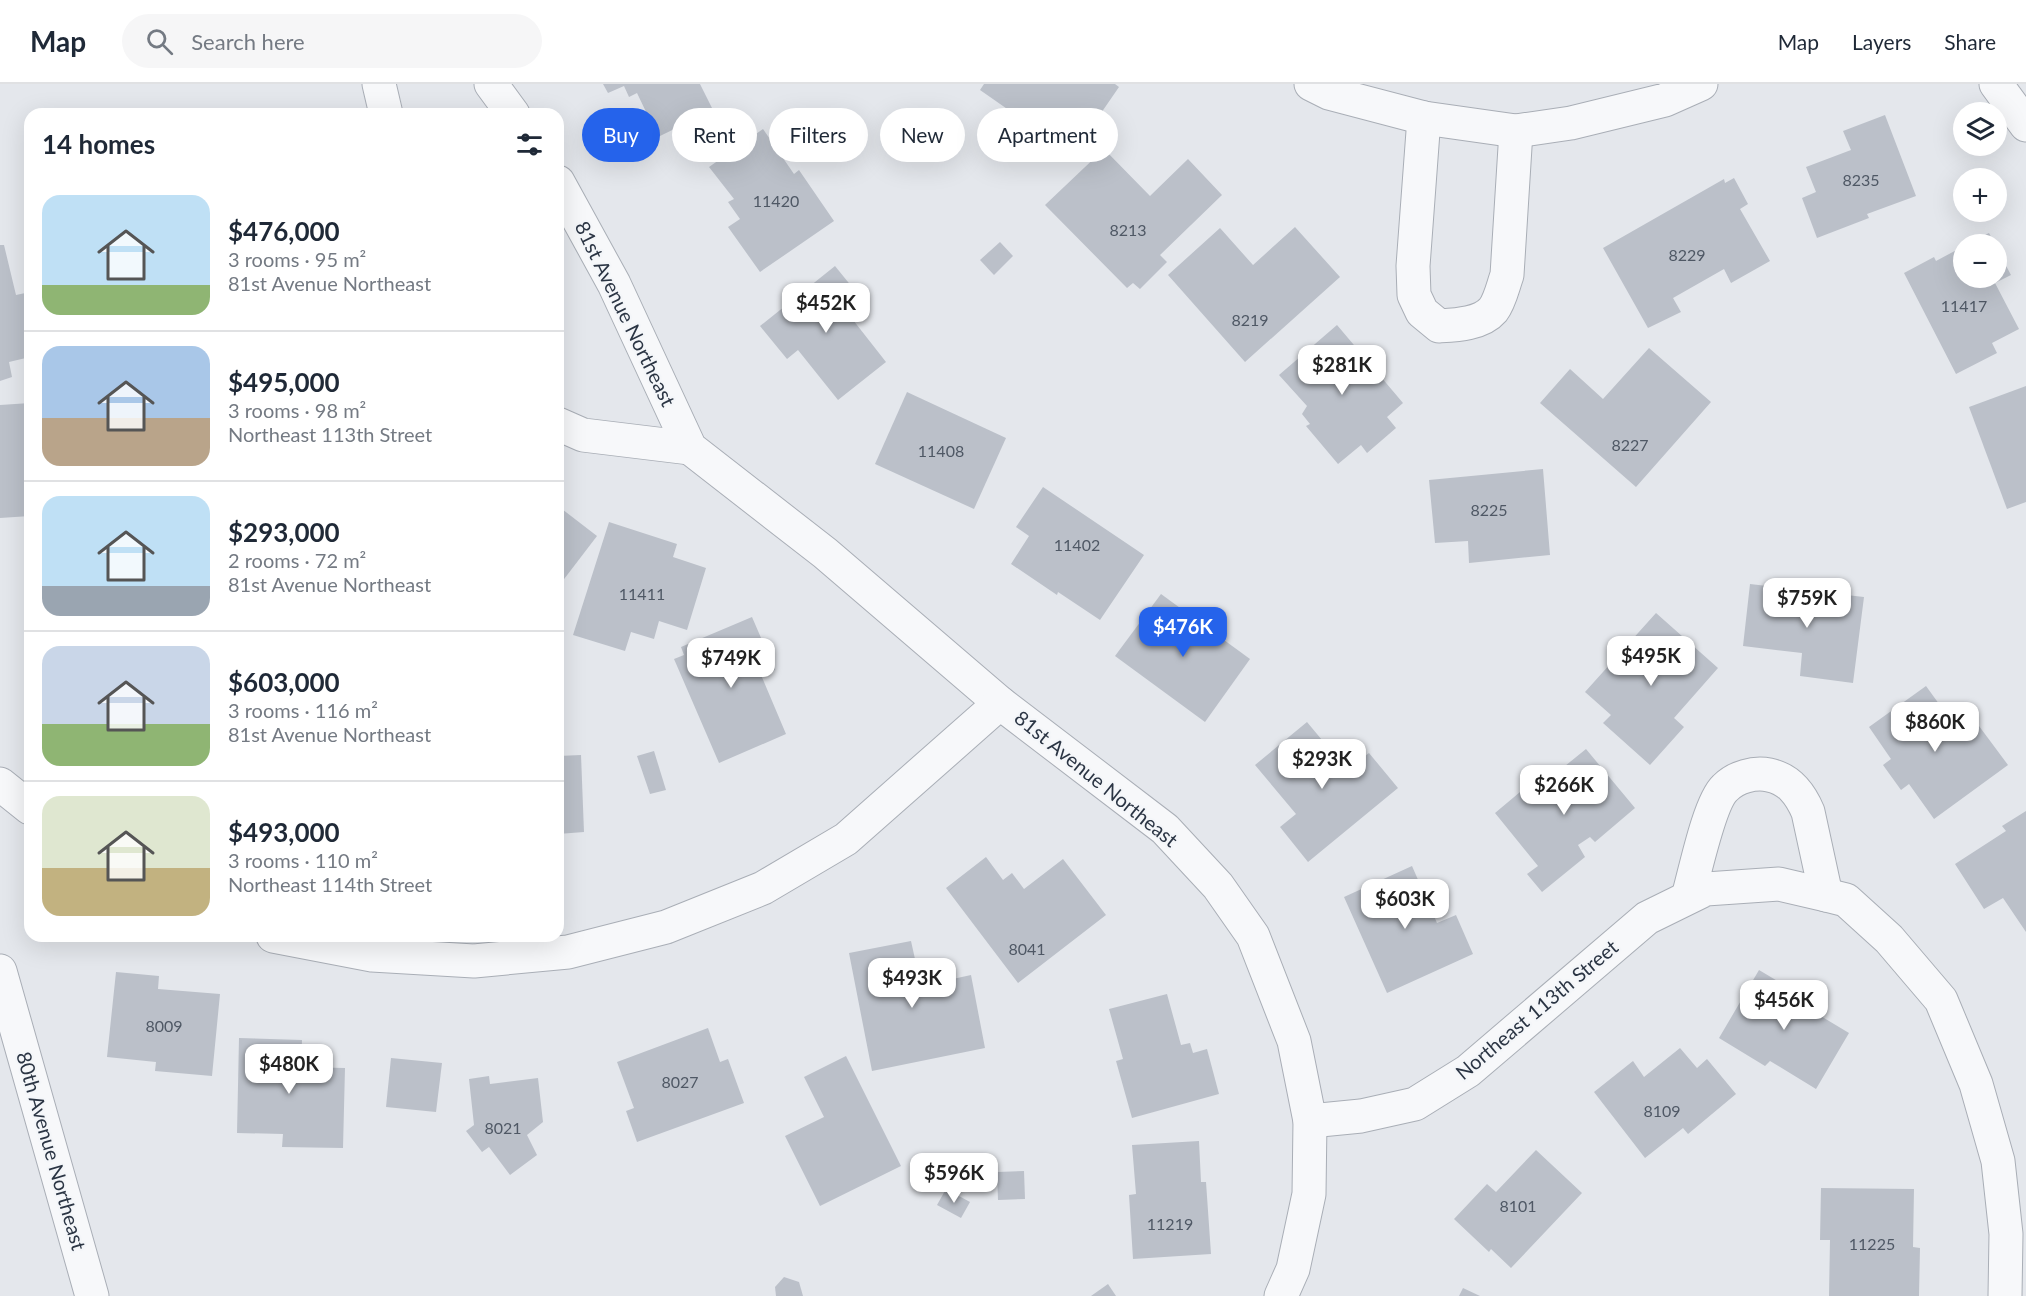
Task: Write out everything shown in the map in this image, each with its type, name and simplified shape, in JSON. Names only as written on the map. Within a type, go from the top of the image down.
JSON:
[{"type":"street","points":[[379,84],[385,108]]},
{"type":"street","points":[[491,84],[509,108]]},
{"type":"street","points":[[1311,84],[1329,93],[1424,118],[1516,131],[1570,123],[1665,100],[1701,84]]},
{"type":"street","points":[[1996,84],[2026,126]]},
{"type":"street","points":[[1424,118],[1413,266],[1414,296],[1422,312],[1439,326],[1458,325],[1482,318],[1492,310],[1501,292],[1507,275],[1516,131]]},
{"type":"street","name":"81st Avenue Northeast","points":[[564,193],[614,284],[690,448],[825,553],[1000,702],[1165,829],[1218,886],[1253,936],[1294,1041],[1310,1121],[1309,1194],[1293,1269],[1281,1296]]},
{"type":"street","points":[[564,427],[583,435],[690,448]]},
{"type":"street","points":[[304,942],[372,955],[474,961],[568,952],[666,927],[763,888],[846,839],[1000,702]]},
{"type":"street","points":[[1688,897],[1716,801],[1726,787],[1740,778],[1755,774],[1769,775],[1782,780],[1802,799],[1808,812],[1826,895]]},
{"type":"street","points":[[0,784],[24,803]]},
{"type":"street","name":"Northeast 113th Street","points":[[1310,1121],[1361,1116],[1415,1104],[1468,1071],[1647,918],[1706,889],[1779,884],[1846,900],[1889,939],[1941,1000],[1976,1084],[1998,1161],[2006,1234],[2005,1296]]},
{"type":"street","name":"80th Avenue Northeast","points":[[0,971],[92,1296]]},
{"type":"building","points":[[603,84],[700,84],[712,108],[672,108],[672,130],[660,136],[660,108],[644,108],[637,93],[629,97],[624,86],[608,93]]},
{"type":"building","points":[[984,84],[1115,84],[1119,87],[1105,108],[1006,108],[980,90]]},
{"type":"building","points":[[1885,115],[1916,196],[1867,214],[1869,218],[1817,238],[1802,198],[1816,192],[1806,167],[1851,150],[1843,131]]},
{"type":"building","points":[[763,129],[769,138],[769,162],[786,162],[794,174],[799,170],[834,221],[760,272],[728,227],[740,219],[728,202],[734,199],[709,167],[716,162],[757,162],[757,133]]},
{"type":"building","points":[[1188,159],[1222,195],[1160,255],[1167,262],[1140,289],[1133,283],[1127,288],[1045,205],[1090,162],[1117,162],[1150,196]]},
{"type":"building","points":[[1734,178],[1748,204],[1740,209],[1770,261],[1731,283],[1724,269],[1673,298],[1681,312],[1648,328],[1603,248],[1724,179],[1725,183]]},
{"type":"building","points":[[1295,227],[1340,277],[1245,362],[1168,275],[1220,228],[1253,265]]},
{"type":"building","points":[[1000,242],[1013,256],[994,275],[980,260]]},
{"type":"building","points":[[0,245],[4,245],[16,295],[24,293],[24,358],[9,362],[12,377],[0,381]]},
{"type":"building","points":[[1953,252],[1953,288],[1998,288],[2019,329],[1992,343],[1997,353],[1956,374],[1904,273],[1934,257],[1936,261]]},
{"type":"building","points":[[835,266],[861,298],[846,311],[886,362],[838,400],[798,350],[787,359],[760,326]]},
{"type":"building","points":[[1337,325],[1403,403],[1387,417],[1396,428],[1367,453],[1361,445],[1338,464],[1306,426],[1310,424],[1302,414],[1307,406],[1279,375]]},
{"type":"building","points":[[1649,348],[1711,402],[1636,487],[1540,403],[1570,369],[1603,399]]},
{"type":"building","points":[[2026,386],[2026,502],[2007,509],[1969,407]]},
{"type":"building","points":[[907,392],[1006,438],[974,509],[875,464]]},
{"type":"building","points":[[24,403],[24,516],[0,518],[0,405]]},
{"type":"building","points":[[1543,469],[1550,555],[1469,563],[1468,541],[1435,543],[1429,480]]},
{"type":"building","points":[[1043,487],[1144,555],[1100,620],[1011,564],[1029,536],[1016,527]]},
{"type":"building","points":[[564,511],[597,536],[564,579]]},
{"type":"building","points":[[609,522],[677,544],[673,557],[706,568],[687,630],[659,621],[654,639],[631,632],[625,651],[573,635]]},
{"type":"building","points":[[1750,584],[1864,597],[1853,683],[1800,676],[1802,653],[1743,646]]},
{"type":"building","points":[[1161,594],[1250,659],[1205,722],[1115,656]]},
{"type":"building","points":[[1656,613],[1718,668],[1674,718],[1684,727],[1650,765],[1603,723],[1611,715],[1585,692]]},
{"type":"building","points":[[752,617],[775,670],[761,675],[786,734],[719,763],[674,659],[684,655],[681,647]]},
{"type":"building","points":[[1926,686],[1963,737],[1979,726],[2008,765],[1934,819],[1909,784],[1901,790],[1883,765],[1891,759],[1869,727]]},
{"type":"building","points":[[1307,722],[1347,770],[1369,753],[1398,788],[1308,862],[1280,827],[1296,814],[1255,765]]},
{"type":"building","points":[[1586,749],[1635,808],[1595,842],[1590,837],[1578,845],[1585,857],[1542,892],[1527,874],[1538,866],[1495,813],[1538,777],[1544,783]]},
{"type":"building","points":[[654,751],[666,790],[650,794],[637,756]]},
{"type":"building","points":[[581,755],[584,832],[564,834],[564,756]]},
{"type":"building","points":[[2026,811],[2026,932],[2003,898],[1984,909],[1955,864],[2006,831],[2002,826]]},
{"type":"building","points":[[986,857],[1003,880],[1012,873],[1024,889],[1063,859],[1106,915],[1018,983],[946,888]]},
{"type":"building","points":[[1412,866],[1437,923],[1456,915],[1473,954],[1387,993],[1344,897]]},
{"type":"building","points":[[911,941],[921,986],[971,975],[985,1048],[872,1071],[849,953]]},
{"type":"building","points":[[1759,970],[1823,1008],[1819,1015],[1849,1033],[1816,1089],[1770,1061],[1765,1066],[1719,1038]]},
{"type":"building","points":[[116,972],[159,976],[158,989],[220,994],[212,1076],[155,1071],[156,1062],[107,1057]]},
{"type":"building","points":[[1167,994],[1181,1045],[1190,1043],[1193,1053],[1207,1049],[1219,1094],[1132,1118],[1116,1061],[1123,1059],[1109,1009]]},
{"type":"building","points":[[708,1028],[720,1062],[728,1059],[744,1103],[637,1142],[626,1111],[634,1108],[617,1062]]},
{"type":"building","points":[[239,1038],[302,1040],[301,1067],[345,1068],[343,1148],[282,1147],[283,1134],[237,1133]]},
{"type":"building","points":[[1680,1048],[1697,1068],[1707,1059],[1736,1094],[1688,1134],[1683,1128],[1645,1158],[1594,1092],[1633,1061],[1644,1077]]},
{"type":"building","points":[[846,1056],[901,1166],[820,1206],[785,1136],[824,1117],[804,1077]]},
{"type":"building","points":[[391,1058],[442,1063],[436,1112],[386,1107]]},
{"type":"building","points":[[489,1076],[490,1084],[538,1078],[543,1122],[527,1135],[537,1155],[510,1175],[489,1147],[482,1152],[466,1131],[474,1125],[469,1079]]},
{"type":"building","points":[[1199,1141],[1201,1182],[1206,1182],[1211,1254],[1133,1259],[1129,1195],[1136,1194],[1132,1145]]},
{"type":"building","points":[[1536,1150],[1582,1193],[1511,1268],[1491,1249],[1489,1252],[1454,1219],[1487,1184],[1496,1192]]},
{"type":"building","points":[[1024,1171],[1025,1199],[998,1200],[997,1172]]},
{"type":"building","points":[[1821,1188],[1914,1189],[1913,1247],[1920,1248],[1919,1296],[1829,1296],[1830,1240],[1820,1240]]},
{"type":"building","points":[[946,1189],[970,1202],[961,1218],[937,1205]]},
{"type":"building","points":[[784,1277],[799,1282],[803,1296],[776,1296],[775,1287]]},
{"type":"building","points":[[1108,1284],[1116,1296],[1091,1296]]},
{"type":"building","points":[[1463,1288],[1480,1296],[1459,1296]]}]
